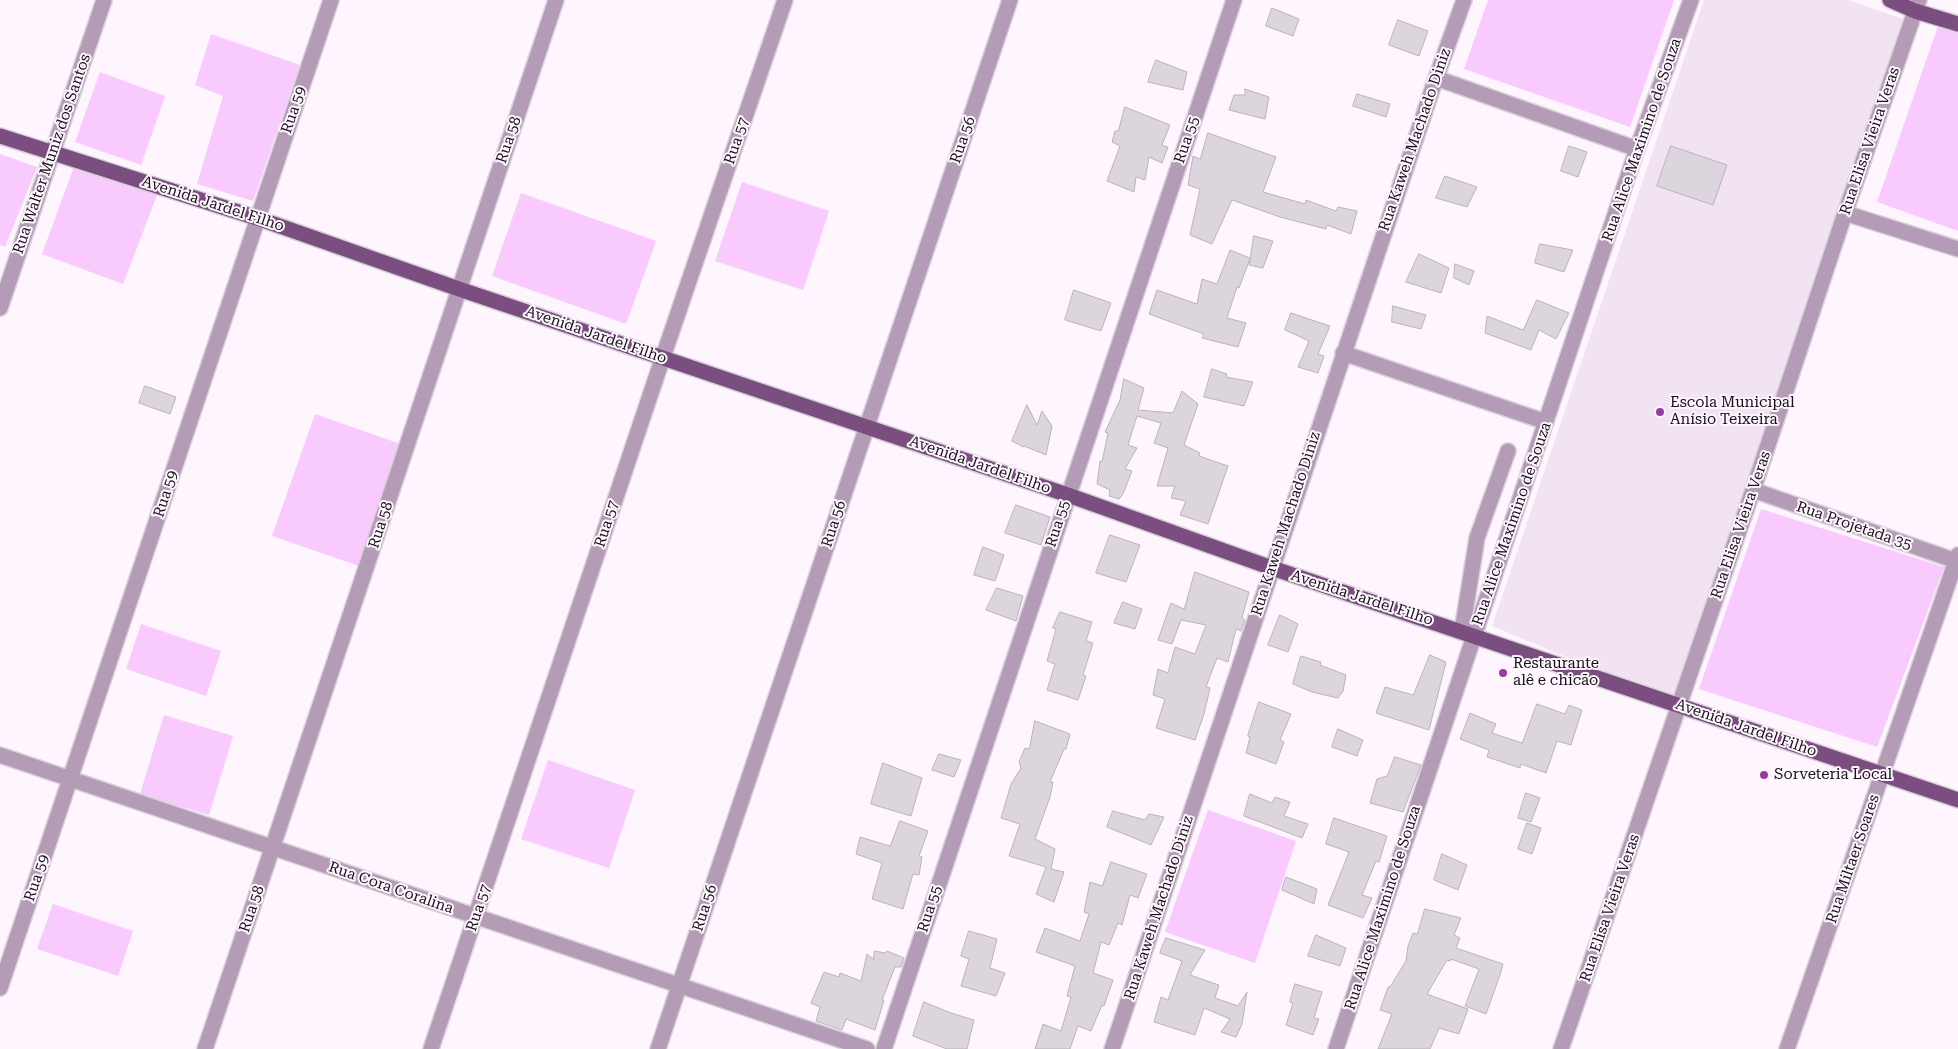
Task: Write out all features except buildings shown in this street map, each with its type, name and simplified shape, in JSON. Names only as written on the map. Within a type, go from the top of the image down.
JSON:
[{"type":"main road","points":[[1890,0],[1917,5],[1958,24]]},
{"type":"main road","name":"Avenida Jardel Filho","points":[[0,136],[258,218],[459,289],[1068,495],[1272,568],[1958,800]]},
{"type":"street","name":"Rua Walter Muniz dos Santos","points":[[0,308],[104,0]]},
{"type":"street","name":"Rua 59","points":[[0,988],[331,0]]},
{"type":"street","name":"Rua 58","points":[[205,1049],[556,0]]},
{"type":"street","name":"Rua 57","points":[[431,1049],[663,357],[786,0]]},
{"type":"street","name":"Rua 56","points":[[658,1049],[1010,0]]},
{"type":"street","name":"Rua 55","points":[[884,1049],[1234,0]]},
{"type":"street","name":"Rua Kaweh Machado Diniz","points":[[1112,1049],[1436,78],[1464,0]]},
{"type":"street","name":"Rua Alice Maximino de Souza","points":[[1336,1049],[1468,633],[1546,422],[1637,149],[1691,0]]},
{"type":"street","name":"Rua Elisa Vieira Veras","points":[[1561,1049],[1917,5]]},
{"type":"street","points":[[1436,78],[1637,149]]},
{"type":"street","points":[[1845,213],[1958,249]]},
{"type":"street","points":[[1344,353],[1546,422]]},
{"type":"street","points":[[1468,633],[1477,538],[1508,451]]},
{"type":"street","name":"Rua Projetada 35","points":[[1753,490],[1957,558]]},
{"type":"street","name":"Rua Miltaer Soares","points":[[1787,1049],[1957,558]]},
{"type":"street","name":"Rua Cora Coralina","points":[[0,755],[867,1049]]},
{"type":"shaded area","points":[[1488,0],[1674,0],[1630,127],[1464,69]]},
{"type":"shaded area","points":[[1704,0],[1848,0],[1903,19],[1678,704],[1492,626]]},
{"type":"shaded area","points":[[1938,26],[1958,33],[1958,231],[1877,202]]},
{"type":"shaded area","points":[[211,34],[300,65],[253,201],[197,184],[223,96],[195,85]]},
{"type":"shaded area","points":[[100,72],[165,96],[141,165],[75,142]]},
{"type":"shaded area","points":[[0,154],[37,167],[5,247],[0,245]]},
{"type":"shaded area","points":[[75,164],[157,195],[123,284],[42,254]]},
{"type":"shaded area","points":[[742,182],[829,211],[803,290],[715,261]]},
{"type":"shaded area","points":[[521,193],[656,241],[626,324],[492,276]]},
{"type":"shaded area","points":[[315,414],[403,445],[362,567],[272,536]]},
{"type":"shaded area","points":[[1761,509],[1944,567],[1877,747],[1699,689]]},
{"type":"shaded area","points":[[141,624],[221,651],[206,696],[126,669]]},
{"type":"shaded area","points":[[164,715],[233,736],[209,815],[140,794]]},
{"type":"shaded area","points":[[548,760],[635,790],[609,868],[521,839]]},
{"type":"shaded area","points":[[1208,810],[1296,841],[1255,963],[1165,932]]},
{"type":"shaded area","points":[[53,904],[133,931],[118,976],[37,949]]},
{"type":"place","name":"Escola Municipal Anísio Teixeira","points":[[1660,412]]},
{"type":"place","name":"Restaurante alê e chicão","points":[[1503,673]]},
{"type":"place","name":"Sorveteria Local","points":[[1764,775]]}]
